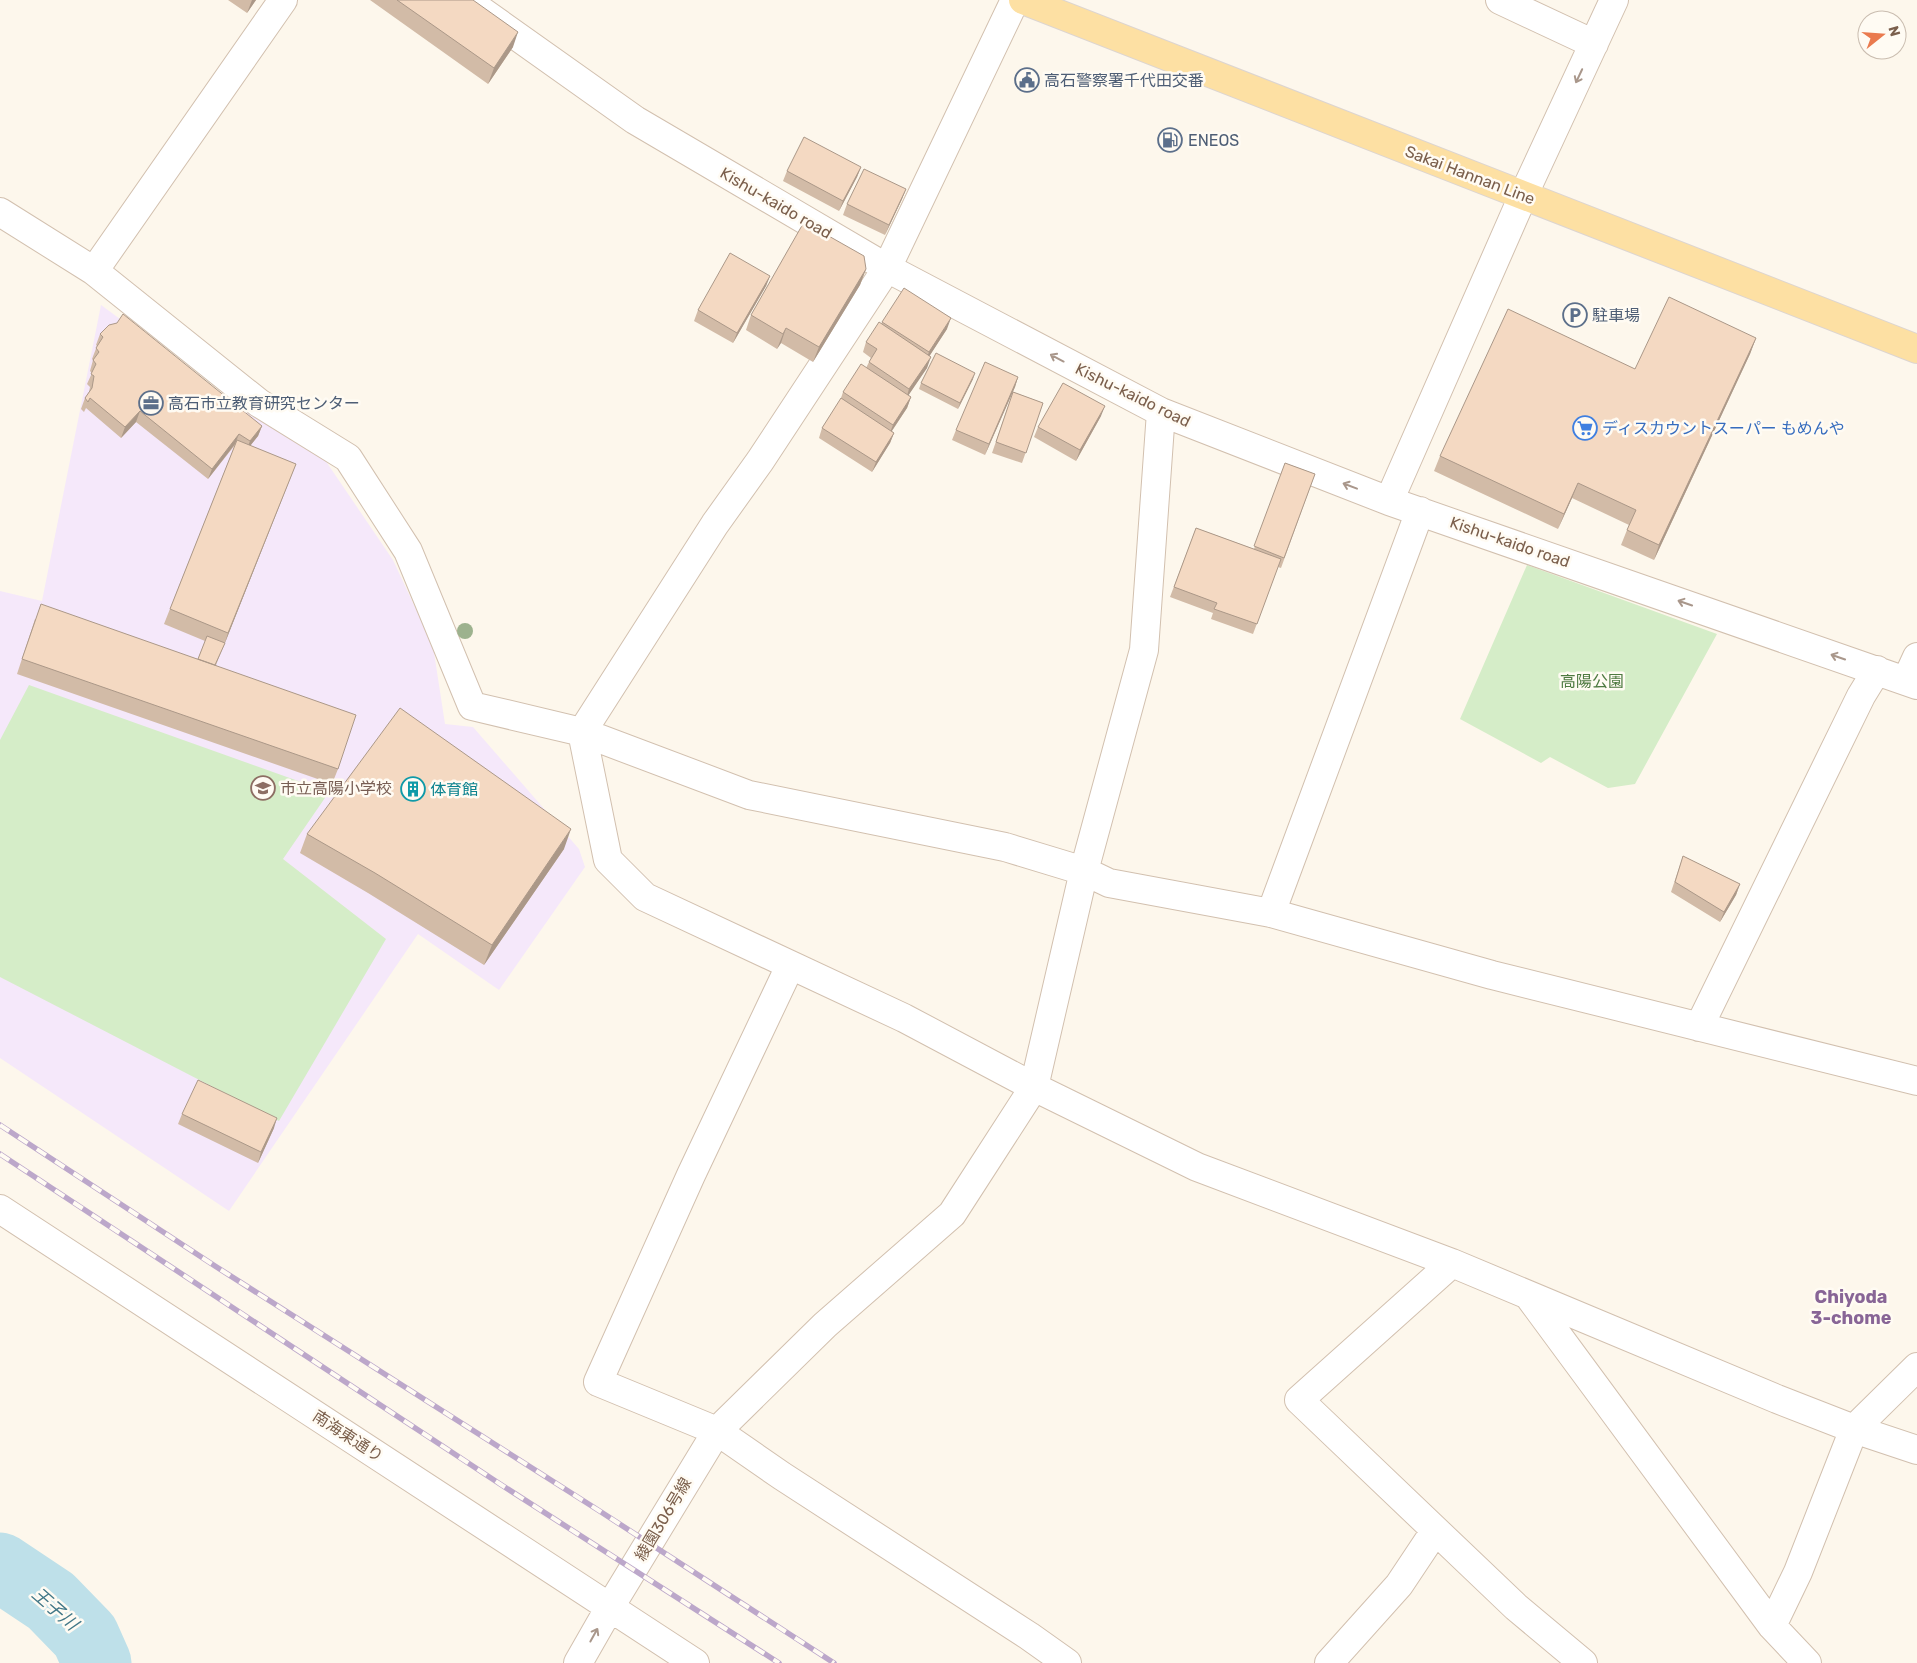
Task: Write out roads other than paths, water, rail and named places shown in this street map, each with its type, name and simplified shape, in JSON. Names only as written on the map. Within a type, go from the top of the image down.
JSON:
[{"type":"main road","name":"Sakai Hannan Line","points":[[1023,0],[1917,349]]},
{"type":"street","points":[[94,271],[283,0]]},
{"type":"street","name":"Kishu-kaido road","points":[[466,0],[635,120],[887,268],[1161,412],[1389,501],[1877,670],[1913,674]]},
{"type":"street","points":[[1015,0],[887,268],[760,461],[715,524],[582,732],[608,860],[645,897],[904,1018],[1034,1087],[1197,1167],[1452,1263],[1854,1429],[1917,1450]]},
{"type":"street","points":[[1500,0],[1594,44]]},
{"type":"street","points":[[1389,501],[1523,196],[1614,0]]},
{"type":"street","points":[[0,212],[94,271],[259,403],[348,458],[408,551],[472,706],[582,732],[749,795],[1005,847],[1084,871],[1109,883],[1271,913],[1492,975],[1917,1081]]},
{"type":"street","name":"綾園306号線","points":[[578,1663],[717,1431],[824,1325],[952,1214],[1034,1087],[1084,871],[1144,650],[1161,412]]},
{"type":"street","points":[[1271,913],[1420,511]]},
{"type":"street","points":[[1699,1027],[1861,696],[1877,670]]},
{"type":"street","points":[[790,966],[691,1175],[598,1382],[717,1431],[782,1476],[1029,1636],[1067,1663]]},
{"type":"street","name":"南海東通り","points":[[0,1209],[695,1663]]},
{"type":"street","points":[[1452,1263],[1299,1400],[1516,1607],[1583,1663]]},
{"type":"street","points":[[1528,1295],[1772,1626],[1807,1663]]},
{"type":"street","points":[[1772,1626],[1798,1572],[1854,1429],[1917,1367]]},
{"type":"street","points":[[1329,1663],[1399,1585],[1435,1531]]},
{"type":"waterway","name":"王子川","points":[[0,1567],[51,1601],[85,1636],[97,1663]]},
{"type":"railway","points":[[0,1125],[215,1266],[834,1663]]},
{"type":"railway","points":[[0,1154],[500,1484],[779,1663]]},
{"type":"place","name":"高石警察署千代田交番","points":[[1027,80]]},
{"type":"place","name":"ENEOS","points":[[1170,140]]},
{"type":"place","name":"駐車場","points":[[1575,315]]},
{"type":"place","name":"高石市立教育研究センター","points":[[151,403]]},
{"type":"place","name":"ディスカウントスーパー もめんや","points":[[1585,428]]},
{"type":"place","name":"市立高陽小学校","points":[[263,788]]},
{"type":"place","name":"体育館","points":[[413,789]]},
{"type":"district","name":"Chiyoda 3-chome","points":[[1851,1307]]},
{"type":"park label","name":"高陽公園","points":[[1592,681]]}]
